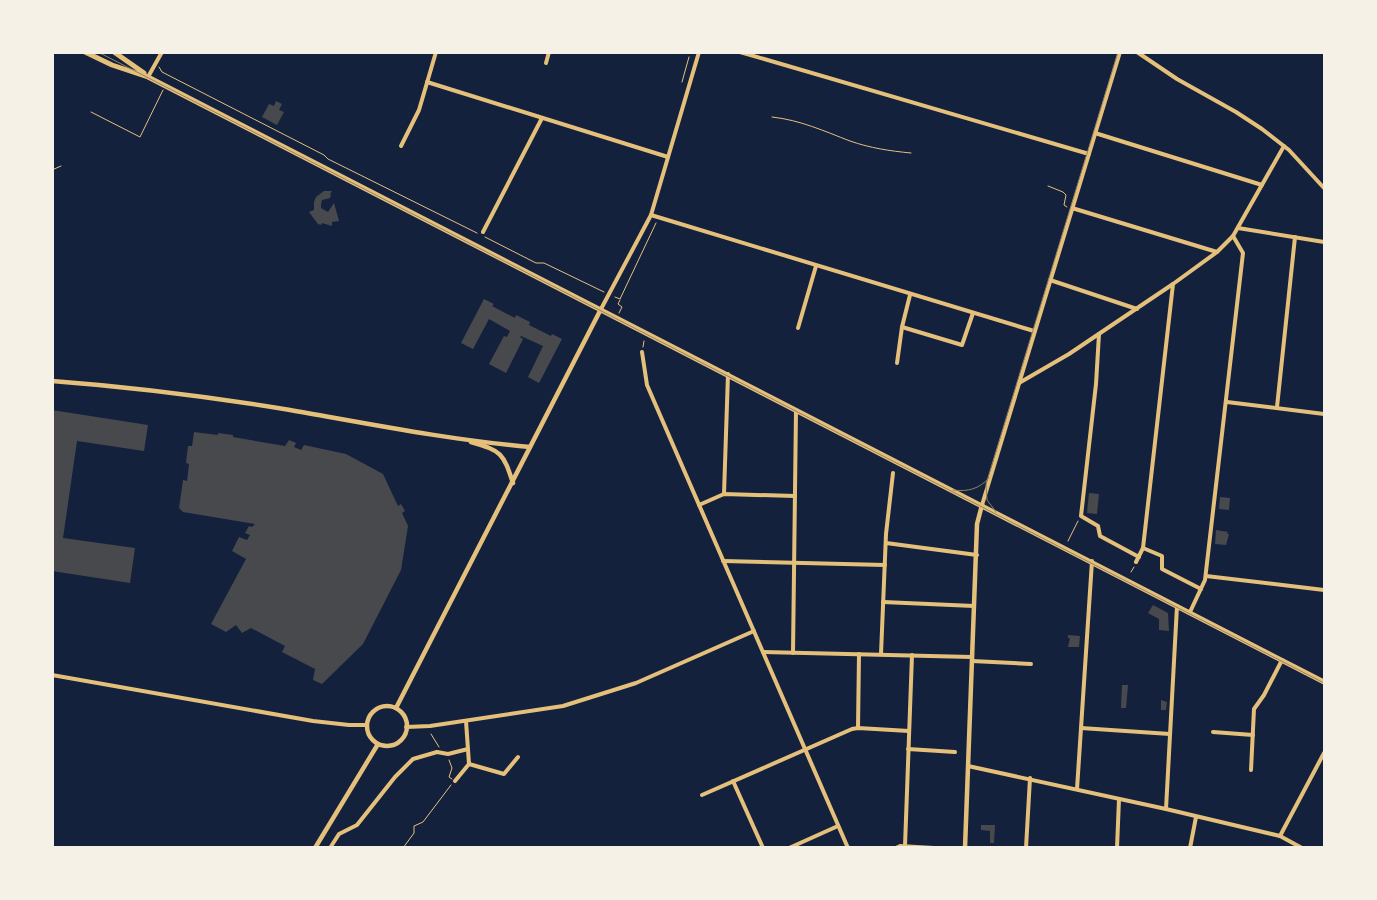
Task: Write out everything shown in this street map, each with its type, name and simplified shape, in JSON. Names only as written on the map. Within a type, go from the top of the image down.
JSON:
[{"type":"main road","points":[[85,52],[112,65],[148,77],[1324,682]]},
{"type":"main road","points":[[114,52],[148,77]]},
{"type":"street","points":[[148,77],[162,52]]},
{"type":"street","points":[[401,146],[419,110],[436,52]]},
{"type":"street","points":[[546,64],[549,52]]},
{"type":"street","points":[[396,708],[651,215],[699,52]]},
{"type":"street","points":[[740,52],[1089,154]]},
{"type":"street","points":[[965,848],[977,524],[1120,52]]},
{"type":"street","points":[[1137,52],[1177,79],[1247,118],[1284,146],[1324,188]]},
{"type":"street","points":[[427,82],[668,157]]},
{"type":"street","points":[[483,232],[542,118]]},
{"type":"street","points":[[1095,133],[1262,185]]},
{"type":"street","points":[[1019,383],[1069,354],[1174,284],[1217,252],[1233,236],[1284,146]]},
{"type":"street","points":[[1072,208],[1217,252]]},
{"type":"street","points":[[651,215],[1034,331]]},
{"type":"street","points":[[1238,228],[1324,242]]},
{"type":"street","points":[[1190,612],[1206,576],[1227,402],[1243,253],[1233,236]]},
{"type":"street","points":[[1277,407],[1295,237]]},
{"type":"street","points":[[798,328],[816,266]]},
{"type":"street","points":[[1050,280],[1137,309]]},
{"type":"street","points":[[1136,562],[1143,548],[1174,284]]},
{"type":"street","points":[[898,363],[902,327],[910,295]]},
{"type":"street","points":[[902,327],[962,345],[973,313]]},
{"type":"street","points":[[1099,334],[1096,384],[1081,516],[1098,526],[1100,536],[1139,557]]},
{"type":"street","points":[[642,352],[647,385],[848,848]]},
{"type":"street","points":[[724,494],[728,374]]},
{"type":"street","points":[[52,381],[103,385],[233,401],[455,437],[530,447]]},
{"type":"street","points":[[1227,402],[1324,414]]},
{"type":"street","points":[[793,653],[796,409]]},
{"type":"street","points":[[455,437],[494,449],[502,456],[512,483]]},
{"type":"street","points":[[881,654],[886,543],[893,472]]},
{"type":"street","points":[[699,505],[724,494],[795,496]]},
{"type":"street","points":[[886,543],[977,555]]},
{"type":"street","points":[[1143,548],[1162,556],[1162,569],[1201,589]]},
{"type":"street","points":[[723,561],[885,565]]},
{"type":"street","points":[[1077,789],[1092,561]]},
{"type":"street","points":[[1206,576],[1324,590]]},
{"type":"street","points":[[883,602],[974,606]]},
{"type":"street","points":[[1166,809],[1177,606]]},
{"type":"street","points":[[406,727],[430,726],[563,706],[636,683],[754,631]]},
{"type":"street","points":[[763,652],[912,655],[1031,664]]},
{"type":"street","points":[[858,728],[859,654]]},
{"type":"street","points":[[904,846],[912,655]]},
{"type":"street","points":[[1251,770],[1254,708],[1264,695],[1282,660]]},
{"type":"street","points":[[52,675],[313,721],[367,725]]},
{"type":"street","points":[[386,706],[396,708],[403,715],[406,727],[404,735],[396,743],[378,744],[370,736],[367,725],[370,715],[378,708],[386,706]]},
{"type":"street","points":[[455,781],[469,764],[466,721]]},
{"type":"street","points":[[1081,728],[1170,734]]},
{"type":"street","points":[[702,795],[852,729],[909,731]]},
{"type":"street","points":[[1213,732],[1253,735]]},
{"type":"street","points":[[315,848],[378,744]]},
{"type":"street","points":[[330,848],[338,834],[357,825],[413,759],[436,752],[444,753],[468,749]]},
{"type":"street","points":[[908,749],[955,752]]},
{"type":"street","points":[[1280,836],[1324,753]]},
{"type":"street","points":[[469,764],[504,774],[518,756]]},
{"type":"street","points":[[968,766],[1030,778],[1280,836],[1302,848]]},
{"type":"street","points":[[1026,848],[1030,778]]},
{"type":"street","points":[[733,782],[763,848]]},
{"type":"street","points":[[1117,848],[1119,799]]},
{"type":"street","points":[[1190,848],[1196,817]]},
{"type":"street","points":[[789,848],[838,826]]},
{"type":"street","points":[[896,848],[904,846],[934,848]]},
{"type":"path","points":[[682,82],[689,57]]},
{"type":"path","points":[[160,67],[162,72],[528,259],[536,263],[544,263],[620,299]]},
{"type":"path","points":[[91,112],[140,137],[161,94]]},
{"type":"path","points":[[772,117],[806,124],[865,145],[911,153]]},
{"type":"path","points":[[52,170],[61,166]]},
{"type":"path","points":[[1048,186],[1063,192],[1066,195],[1064,205],[1072,208]]},
{"type":"path","points":[[622,307],[618,304],[620,299],[658,217]]},
{"type":"path","points":[[642,352],[644,340]]},
{"type":"path","points":[[1068,541],[1081,516]]},
{"type":"path","points":[[1131,572],[1136,562]]},
{"type":"path","points":[[403,848],[414,833],[414,826],[423,822],[455,781],[449,777],[452,768],[451,763],[431,734]]},
{"type":"building","points":[[276,101],[282,104],[279,110],[284,112],[277,125],[262,117],[269,104],[274,106]]},
{"type":"building","points":[[324,191],[332,191],[330,198],[322,200],[321,208],[328,212],[334,203],[339,221],[332,222],[332,226],[322,223],[321,225],[318,224],[309,212],[314,210],[316,197]]},
{"type":"building","points":[[484,299],[494,304],[492,306],[515,318],[516,315],[530,322],[529,325],[551,336],[552,334],[562,339],[539,383],[528,377],[543,346],[521,336],[523,339],[506,373],[489,364],[504,336],[507,337],[510,331],[489,319],[473,349],[461,343]]},
{"type":"building","points":[[52,410],[148,425],[144,451],[77,441],[63,538],[135,548],[130,583],[52,571]]},
{"type":"building","points":[[194,432],[233,435],[233,437],[285,446],[289,440],[296,443],[294,447],[301,450],[304,445],[346,454],[383,474],[398,506],[401,504],[405,511],[402,513],[408,526],[401,570],[363,644],[322,684],[313,680],[315,669],[282,652],[285,646],[251,628],[242,633],[236,625],[226,632],[211,624],[246,559],[232,551],[239,537],[247,540],[250,535],[245,533],[249,526],[252,527],[255,524],[183,512],[179,508],[183,480],[187,481],[189,464],[186,463],[188,446],[192,446]]},
{"type":"building","points":[[1089,493],[1099,494],[1097,514],[1087,513]]},
{"type":"building","points":[[1220,497],[1230,498],[1229,510],[1219,509]]},
{"type":"building","points":[[1216,530],[1228,532],[1226,545],[1215,544]]},
{"type":"building","points":[[1153,605],[1168,613],[1169,631],[1159,630],[1159,619],[1148,613]]},
{"type":"building","points":[[1068,635],[1080,636],[1079,647],[1068,647],[1070,638],[1068,638]]},
{"type":"building","points":[[1122,685],[1128,685],[1126,708],[1121,708]]},
{"type":"building","points":[[1161,700],[1167,702],[1166,710],[1161,710]]},
{"type":"building","points":[[981,825],[995,825],[994,843],[990,843],[990,831],[981,830]]},
{"type":"tram line","points":[[98,52],[1324,683]]},
{"type":"tram line","points":[[996,512],[987,500],[986,484],[1118,52]]},
{"type":"tram line","points":[[953,490],[964,491],[973,489],[989,478]]}]
